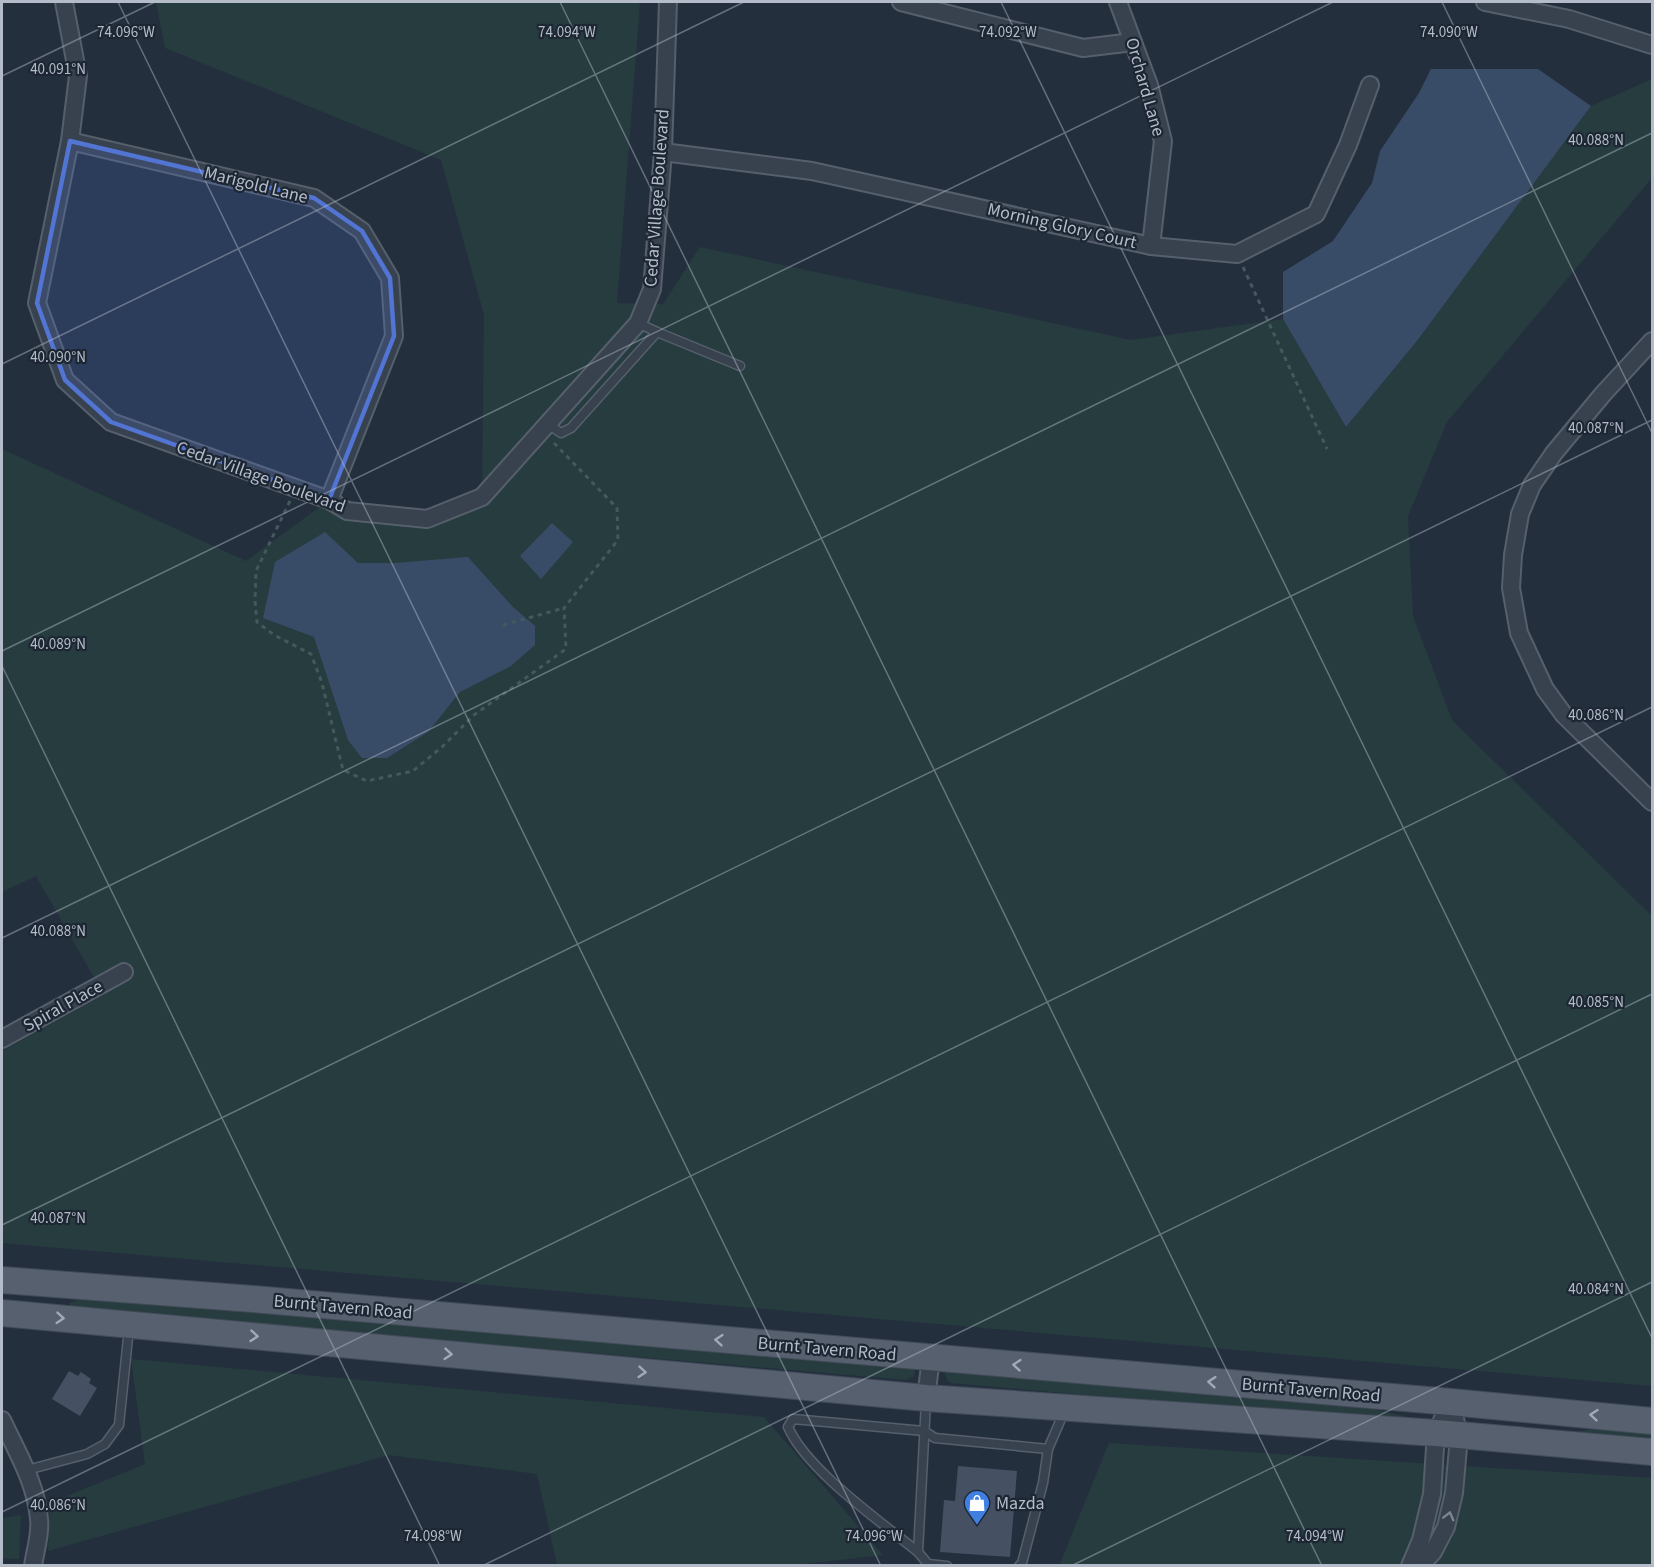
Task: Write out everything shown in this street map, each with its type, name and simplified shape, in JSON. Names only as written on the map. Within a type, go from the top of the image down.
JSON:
[{"type":"main road","name":"Burnt Tavern Road","points":[[2,1280],[253,1299],[1653,1421]]},
{"type":"main road","name":"Burnt Tavern Road","points":[[2,1313],[926,1398],[1447,1434],[1653,1452]]},
{"type":"street","name":"Cedar Village Boulevard","points":[[64,2],[78,76],[70,141],[37,303],[65,380],[111,422],[329,500],[347,511],[426,519],[482,497],[638,323],[652,289],[663,152],[668,2]]},
{"type":"street","points":[[901,2],[1083,48],[1133,42]]},
{"type":"street","name":"Orchard Lane","points":[[1118,2],[1149,85],[1162,141],[1152,246]]},
{"type":"street","points":[[1485,2],[1569,19],[1653,45]]},
{"type":"street","points":[[1237,254],[1316,214],[1348,145],[1370,85]]},
{"type":"street","name":"Marigold Lane","points":[[70,141],[314,198],[362,231],[390,278],[394,336],[329,500]]},
{"type":"street","name":"Morning Glory Court","points":[[663,152],[812,171],[1152,246],[1237,254]]},
{"type":"street","points":[[1653,342],[1602,394],[1554,453],[1532,485],[1521,514],[1513,555],[1511,588],[1520,633],[1545,689],[1564,715],[1653,802]]},
{"type":"street","name":"Spiral Place","points":[[2,1039],[124,972]]},
{"type":"street","points":[[926,1398],[931,1358]]},
{"type":"street","points":[[1410,1566],[1420,1540],[1447,1434],[1451,1402]]},
{"type":"street","points":[[2,1420],[27,1470],[40,1522],[33,1566]]},
{"type":"street","points":[[1420,1566],[1433,1552],[1446,1527],[1454,1494],[1447,1434]]},
{"type":"lane","points":[[638,323],[740,366]]},
{"type":"lane","points":[[546,428],[561,434],[572,428],[657,332]]},
{"type":"lane","points":[[27,1470],[87,1454],[105,1444],[119,1425],[129,1324]]},
{"type":"lane","points":[[918,1552],[926,1398]]},
{"type":"lane","points":[[1019,1566],[1022,1563],[1043,1483],[1048,1449],[1066,1408]]},
{"type":"lane","points":[[946,1566],[928,1564],[918,1552],[822,1472],[792,1437],[788,1427],[793,1419],[924,1431],[935,1438],[1048,1449]]},
{"type":"path","points":[[1237,254],[1327,449]]},
{"type":"path","points":[[503,625],[564,608],[618,540],[617,508],[546,428]]},
{"type":"path","points":[[297,489],[256,571],[257,622],[274,635],[311,654],[322,683],[343,770],[367,782],[413,771],[443,746],[474,715],[566,649],[564,608]]},
{"type":"highlighted area","points":[[70,141],[314,198],[362,231],[390,278],[394,336],[329,500],[111,422],[65,380],[37,303]]},
{"type":"green space","points":[[156,2],[640,2],[617,303],[663,304],[700,247],[1131,340],[1283,319],[1346,427],[1417,341],[1591,106],[1652,79],[1652,178],[1447,422],[1408,516],[1413,616],[1452,720],[1652,916],[1652,1386],[2,1243],[2,1051],[104,995],[36,876],[2,892],[2,449],[246,561],[329,500],[426,519],[482,497],[484,315],[441,160],[165,48]]},
{"type":"green space","points":[[90,1295],[914,1368],[915,1372],[913,1377],[906,1380],[70,1308],[70,1303]]},
{"type":"green space","points":[[131,1359],[764,1417],[883,1555],[787,1566],[557,1565],[537,1474],[389,1455],[48,1551],[50,1503],[145,1464]]},
{"type":"green space","points":[[947,1370],[1334,1401],[1418,1419],[1221,1407],[951,1383],[945,1375]]},
{"type":"green space","points":[[1479,1425],[1576,1432],[1612,1425],[1652,1428],[1652,1443]]},
{"type":"green space","points":[[1109,1443],[1652,1478],[1652,1565],[1059,1566]]},
{"type":"green space","points":[[21,1515],[19,1559],[2,1558],[2,1518]]},
{"type":"water","points":[[1431,69],[1538,69],[1591,106],[1417,341],[1346,427],[1283,319],[1283,272],[1333,241],[1372,183],[1380,151],[1419,93]]},
{"type":"water","points":[[552,523],[573,542],[541,579],[520,556]]},
{"type":"water","points":[[325,532],[358,563],[394,563],[468,557],[513,607],[535,626],[535,645],[511,666],[460,692],[428,732],[387,758],[362,758],[348,740],[314,637],[263,618],[275,562]]},
{"type":"building","points":[[69,1371],[78,1376],[81,1372],[91,1379],[89,1383],[97,1388],[80,1416],[52,1399]]},
{"type":"building","name":"Mazda","points":[[958,1466],[1017,1471],[1010,1557],[940,1552],[944,1500],[955,1501]]},
{"type":"place","name":"Mazda","points":[[977,1526]]}]
